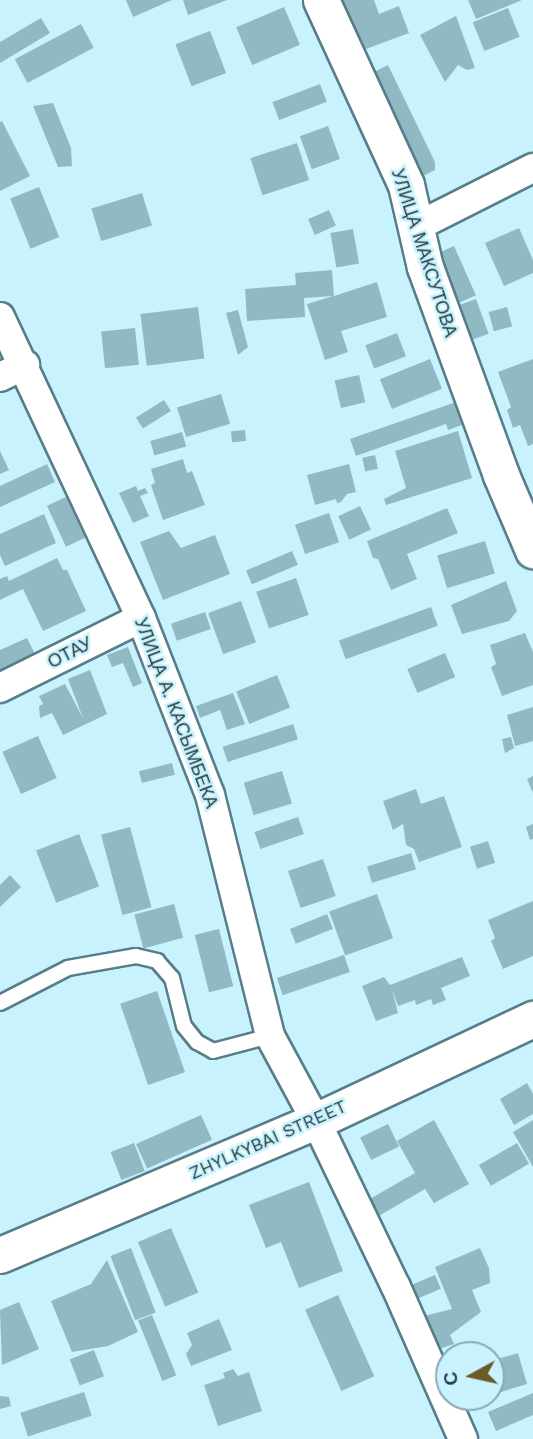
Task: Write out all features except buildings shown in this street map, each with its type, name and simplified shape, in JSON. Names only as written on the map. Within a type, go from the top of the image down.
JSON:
[{"type":"street","name":"УЛИЦА МАКСУТОВА","points":[[321,0],[406,185],[425,267],[501,474],[533,550]]},
{"type":"street","points":[[416,226],[533,167]]},
{"type":"street","name":"УЛИЦА А. КАСЫМБЕКА","points":[[0,317],[12,371],[141,618],[210,795],[270,1036],[316,1121],[396,1287],[463,1439]]},
{"type":"street","name":"ОТАУ","points":[[0,688],[141,618]]},
{"type":"street","name":"ZHYLKYBAI STREET","points":[[0,1255],[316,1121],[533,1019]]},
{"type":"lane","points":[[0,1003],[68,968],[136,956],[157,961],[172,978],[184,1026],[197,1042],[213,1051],[270,1036]]}]
